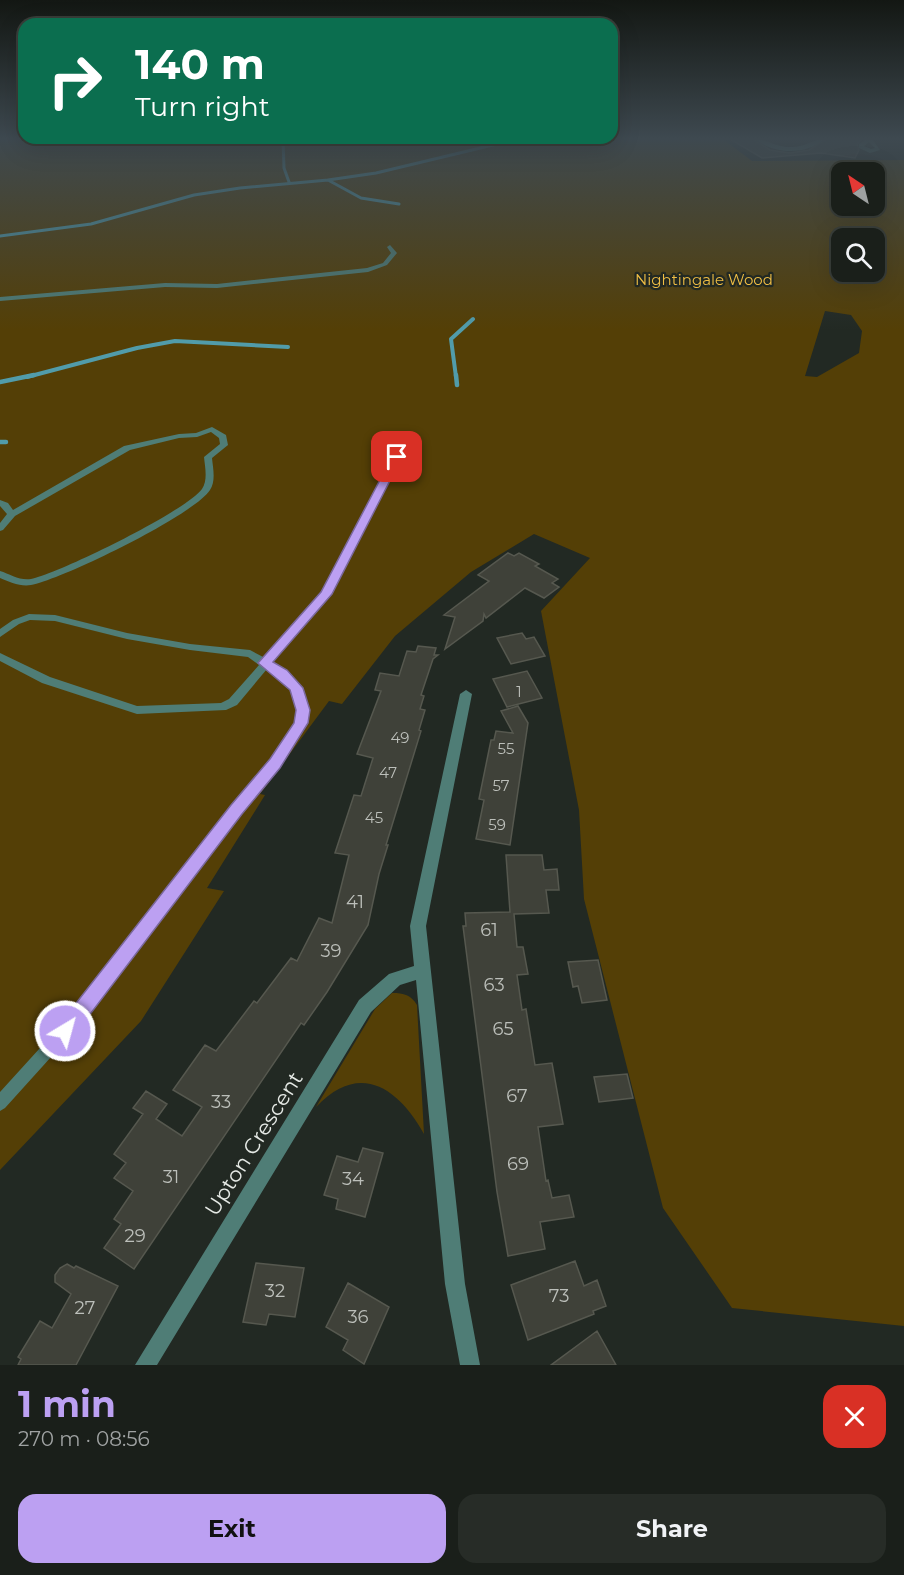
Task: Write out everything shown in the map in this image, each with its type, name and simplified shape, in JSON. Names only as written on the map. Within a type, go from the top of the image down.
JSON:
[{"type":"street","points":[[466,694],[418,926],[455,1284],[470,1365]]},
{"type":"street","name":"Upton Crescent","points":[[145,1365],[365,1006],[395,979],[422,971]]},
{"type":"lane","points":[[0,300],[165,285],[217,286],[368,270],[385,264],[394,253],[390,247]]},
{"type":"lane","points":[[0,528],[12,514],[127,448],[179,436],[198,435],[212,429],[222,437],[224,445],[208,457],[210,473],[206,489],[192,504],[102,553],[62,571],[29,583],[0,574]]},
{"type":"lane","points":[[0,657],[46,680],[137,710],[222,707],[233,702],[326,594],[397,457]]},
{"type":"lane","points":[[0,503],[5,505],[12,514]]},
{"type":"lane","points":[[0,634],[16,622],[29,617],[55,618],[127,636],[250,654],[282,674],[297,688],[303,710],[301,723],[275,764],[236,809],[65,1031],[0,1103]]},
{"type":"green space","name":"Nightingale Wood","points":[[0,203],[831,203],[831,216],[885,216],[885,203],[904,203],[904,1326],[732,1308],[663,1208],[584,899],[579,810],[541,611],[590,558],[534,534],[471,572],[395,636],[342,704],[329,701],[260,794],[265,795],[207,888],[224,891],[141,1021],[0,1170]],"holes":[[[825,311],[851,315],[862,331],[859,353],[817,377],[805,376]]]},
{"type":"green space","points":[[392,993],[407,995],[417,1005],[424,1134],[402,1103],[390,1093],[376,1086],[362,1083],[347,1085],[332,1093],[316,1107],[375,1009]]},
{"type":"building","points":[[508,553],[514,556],[519,553],[539,564],[535,566],[558,579],[552,583],[559,587],[544,598],[525,588],[486,618],[484,614],[483,621],[445,649],[455,617],[444,615],[489,581],[478,575]]},
{"type":"building","points":[[522,633],[526,639],[534,637],[545,656],[511,664],[497,638]]},
{"type":"building","points":[[418,646],[436,648],[434,655],[438,655],[433,659],[421,695],[424,696],[420,709],[425,710],[419,730],[421,731],[386,845],[388,845],[368,925],[327,992],[304,1025],[301,1023],[134,1269],[104,1248],[121,1224],[114,1219],[133,1191],[114,1178],[126,1163],[114,1154],[143,1114],[133,1108],[146,1091],[167,1104],[156,1119],[182,1136],[202,1107],[173,1090],[205,1045],[216,1051],[254,1001],[257,1003],[291,958],[297,961],[319,918],[332,923],[349,855],[335,853],[354,795],[361,796],[373,758],[357,754],[381,691],[375,690],[380,673],[399,676],[407,651],[416,652]]},
{"type":"building","points":[[527,671],[542,698],[507,707],[493,679]]},
{"type":"building","points":[[518,706],[528,723],[510,845],[476,839],[484,800],[479,799],[491,740],[494,740],[496,731],[513,733],[501,711]]},
{"type":"building","points":[[506,855],[542,855],[544,870],[557,869],[559,890],[546,890],[549,913],[514,914],[517,947],[523,947],[528,974],[517,975],[522,1010],[526,1009],[535,1065],[552,1063],[563,1124],[538,1127],[546,1181],[548,1180],[552,1198],[569,1195],[574,1217],[540,1222],[545,1249],[508,1256],[497,1192],[463,926],[466,926],[465,913],[510,912]]},
{"type":"building","points":[[598,960],[607,1000],[582,1003],[578,986],[573,987],[568,962]]},
{"type":"building","points":[[627,1074],[633,1098],[599,1102],[594,1077]]},
{"type":"building","points":[[363,1148],[383,1153],[365,1217],[336,1209],[338,1199],[324,1195],[337,1156],[358,1162]]},
{"type":"building","points":[[575,1261],[584,1286],[597,1280],[606,1306],[593,1311],[594,1314],[528,1340],[511,1285]]},
{"type":"building","points":[[256,1263],[304,1268],[295,1317],[269,1314],[266,1325],[243,1322]]},
{"type":"building","points":[[67,1264],[118,1286],[76,1365],[18,1365],[21,1359],[18,1357],[40,1321],[52,1328],[71,1294],[55,1282],[55,1275]]},
{"type":"building","points":[[348,1283],[389,1307],[364,1364],[343,1350],[348,1340],[326,1327]]},
{"type":"building","points":[[597,1331],[616,1365],[551,1365]]},
{"type":"waterway","points":[[0,236],[91,224],[167,203]]},
{"type":"waterway","points":[[391,203],[399,204]]},
{"type":"waterway","points":[[456,377],[451,339],[473,319]]},
{"type":"waterway","points":[[27,377],[137,348],[175,341],[288,347]]},
{"type":"waterway","points":[[0,382],[34,375]]},
{"type":"waterway","points":[[456,375],[457,385]]},
{"type":"waterway","points":[[0,442],[6,442]]},
{"type":"route","points":[[65,1031],[236,809],[275,764],[301,723],[303,710],[297,688],[265,663],[326,594],[397,457]]}]
